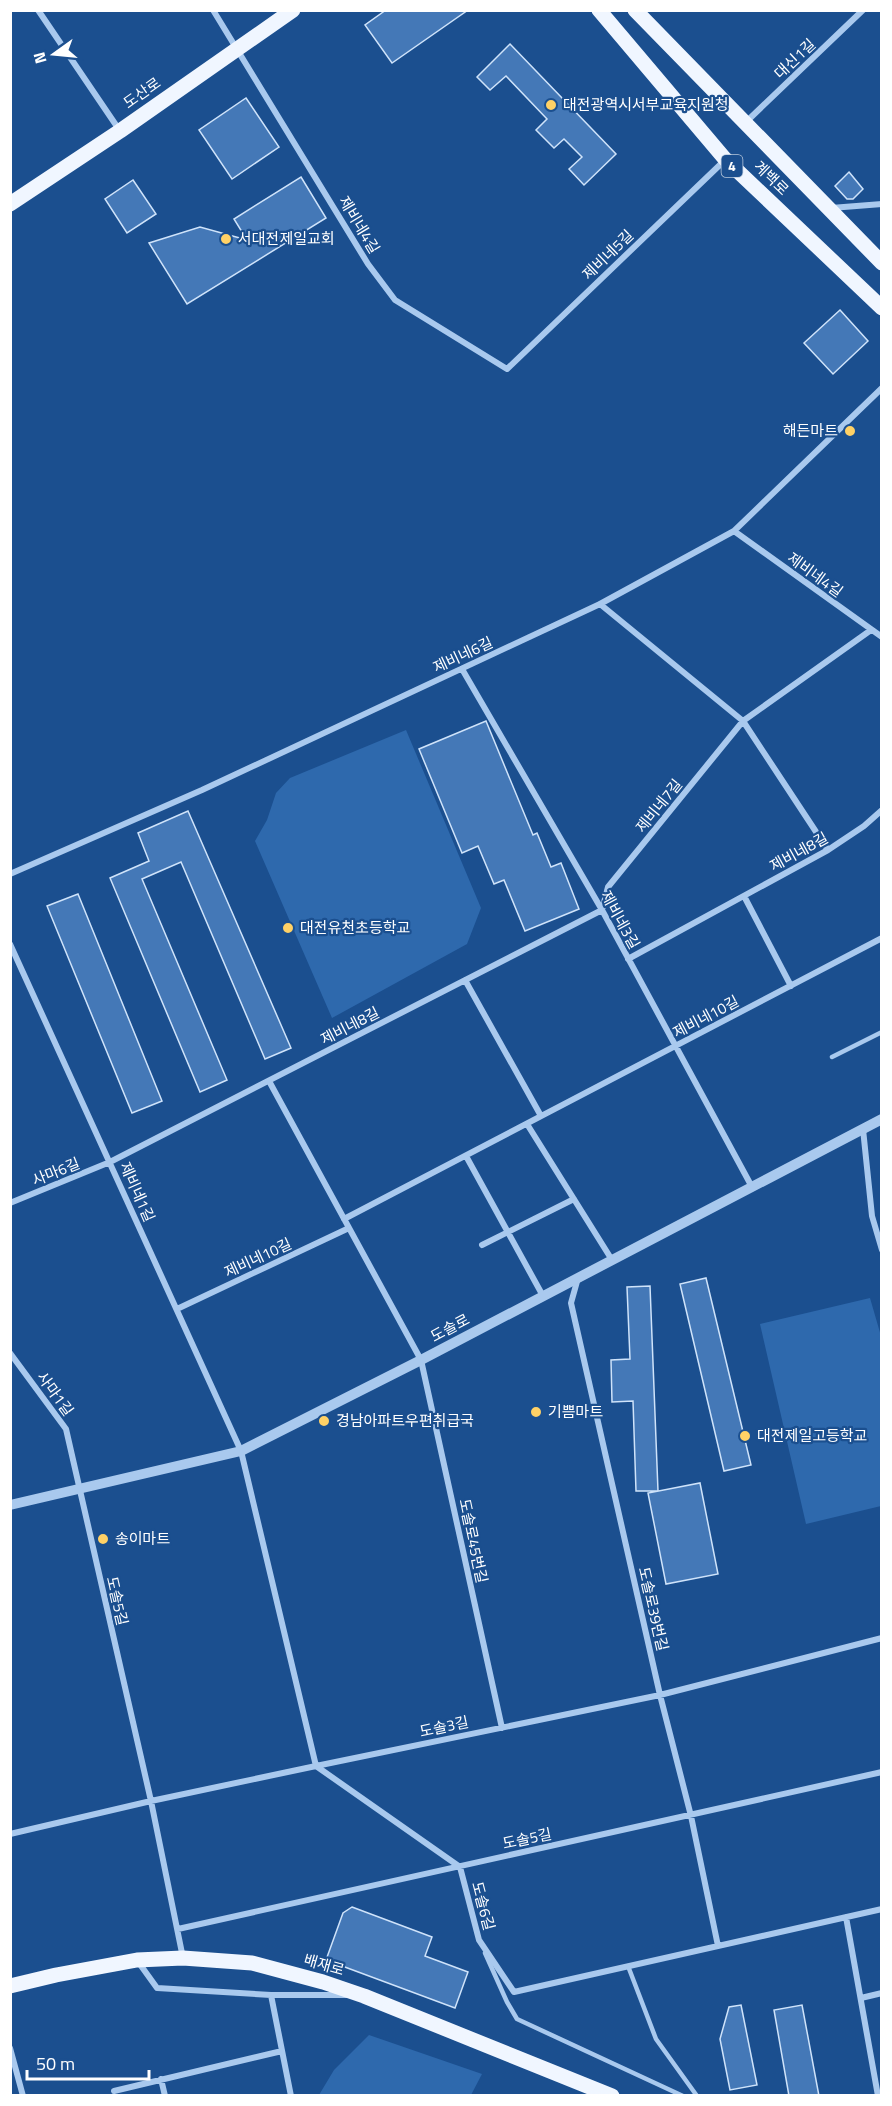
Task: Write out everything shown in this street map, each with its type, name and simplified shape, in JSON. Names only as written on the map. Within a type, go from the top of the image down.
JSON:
[{"type":"main road","name":"도산로","points":[[10,204],[120,131],[293,10]]},
{"type":"main road","name":"계백로","points":[[598,10],[725,159],[882,308]]},
{"type":"main road","name":"계백로","points":[[635,10],[882,263]]},
{"type":"main road","name":"배재로","points":[[10,1986],[137,1960],[183,1958],[252,1964],[323,1982],[364,1996],[612,2096]]},
{"type":"street","points":[[38,10],[120,131]]},
{"type":"street","name":"제비네4길","points":[[213,10],[368,264],[395,300],[507,369]]},
{"type":"street","name":"대신1길","points":[[746,122],[861,11]]},
{"type":"street","name":"제비네5길","points":[[507,369],[725,159]]},
{"type":"street","points":[[828,208],[882,204]]},
{"type":"street","name":"제비네6길","points":[[10,874],[202,790],[600,604],[734,531],[882,388]]},
{"type":"street","name":"제비네4길","points":[[734,531],[882,638]]},
{"type":"street","points":[[600,604],[743,721],[828,850]]},
{"type":"street","name":"제비네7길","points":[[602,910],[608,887],[743,721],[871,630]]},
{"type":"street","name":"제비네3길","points":[[462,669],[602,910],[752,1187]]},
{"type":"street","name":"제비네8길","points":[[628,959],[828,850],[864,826],[882,810]]},
{"type":"street","points":[[744,896],[791,986]]},
{"type":"street","name":"제비네8길","points":[[110,1162],[602,910]]},
{"type":"street","name":"제비네10길","points":[[344,1220],[882,938]]},
{"type":"street","name":"제비네1길","points":[[10,944],[241,1451]]},
{"type":"street","points":[[465,980],[541,1116]]},
{"type":"street","points":[[269,1081],[421,1360]]},
{"type":"street","name":"도솔로","points":[[10,1504],[241,1451],[421,1360],[882,1119]]},
{"type":"street","points":[[527,1124],[612,1260]]},
{"type":"street","points":[[863,1129],[872,1216],[882,1250]]},
{"type":"street","points":[[466,1156],[543,1296]]},
{"type":"street","name":"사마6길","points":[[10,1203],[110,1162]]},
{"type":"street","points":[[482,1245],[574,1199]]},
{"type":"street","name":"제비네10길","points":[[177,1309],[349,1228]]},
{"type":"street","name":"도솔로39번길","points":[[578,1278],[571,1303],[660,1695],[691,1816],[718,1946]]},
{"type":"street","name":"사마1길","points":[[10,1353],[66,1429],[79,1488]]},
{"type":"street","name":"도솔로45번길","points":[[421,1360],[502,1728]]},
{"type":"street","points":[[241,1451],[316,1766]]},
{"type":"street","name":"도솔5길","points":[[79,1488],[151,1801],[183,1958]]},
{"type":"street","name":"도솔3길","points":[[10,1834],[151,1801],[660,1695],[882,1638]]},
{"type":"street","name":"도솔6길","points":[[316,1766],[460,1867],[480,1940],[514,1992],[882,1909]]},
{"type":"street","name":"도솔5길","points":[[178,1929],[882,1772]]},
{"type":"street","points":[[846,1917],[878,2096]]},
{"type":"street","points":[[137,1960],[158,1988],[271,1995],[364,1996]]},
{"type":"street","points":[[861,1998],[882,1993]]},
{"type":"street","points":[[271,1995],[291,2096]]},
{"type":"street","points":[[10,2048],[23,2096]]},
{"type":"street","points":[[114,2091],[282,2051]]},
{"type":"street","points":[[161,2079],[165,2096]]},
{"type":"lane","points":[[832,1057],[882,1032]]},
{"type":"lane","points":[[480,1940],[507,2002],[517,2019],[683,2096]]},
{"type":"lane","points":[[628,1966],[656,2039],[697,2096]]},
{"type":"shaded area","points":[[406,730],[481,908],[467,944],[332,1018],[255,841],[267,820],[276,793],[290,778]]},
{"type":"shaded area","points":[[870,1298],[881,1336],[881,1506],[806,1524],[760,1324]]},
{"type":"shaded area","points":[[369,2035],[482,2074],[471,2095],[319,2095],[334,2070]]},
{"type":"building","points":[[386,10],[468,10],[392,63],[365,25]]},
{"type":"building","name":"대전광역시서부교육지원청","points":[[510,44],[616,154],[584,185],[569,169],[582,157],[564,139],[554,148],[536,130],[547,119],[506,76],[490,90],[477,77]]},
{"type":"building","points":[[246,98],[279,147],[232,179],[199,130]]},
{"type":"building","points":[[849,172],[863,189],[853,199],[847,199],[835,186]]},
{"type":"building","name":"서대전제일교회","points":[[301,177],[326,218],[187,304],[149,243],[200,227],[247,240],[234,219]]},
{"type":"building","points":[[133,180],[156,214],[127,233],[105,199]]},
{"type":"building","points":[[840,310],[868,341],[833,374],[804,343]]},
{"type":"building","points":[[486,721],[533,835],[537,833],[551,867],[561,863],[579,909],[525,931],[504,880],[494,884],[478,846],[462,853],[419,749]]},
{"type":"building","points":[[188,811],[291,1048],[265,1059],[181,862],[142,879],[227,1080],[200,1092],[110,878],[149,861],[138,833]]},
{"type":"building","points":[[78,894],[162,1101],[132,1113],[47,906]]},
{"type":"building","points":[[706,1278],[751,1465],[724,1471],[680,1284]]},
{"type":"building","points":[[650,1286],[658,1491],[636,1491],[633,1401],[612,1402],[611,1360],[630,1359],[627,1287]]},
{"type":"building","points":[[700,1483],[718,1574],[666,1584],[648,1493]]},
{"type":"building","points":[[352,1907],[432,1937],[425,1956],[468,1972],[455,2008],[326,1960],[343,1913]]},
{"type":"building","points":[[741,2005],[757,2085],[730,2090],[720,2039],[729,2007]]},
{"type":"building","points":[[802,2005],[819,2096],[789,2096],[774,2010]]},
{"type":"place","name":"대전광역시서부교육지원청","points":[[551,105]]},
{"type":"place","name":"서대전제일교회","points":[[226,239]]},
{"type":"place","name":"해든마트","points":[[850,431]]},
{"type":"place","name":"대전유천초등학교","points":[[288,928]]},
{"type":"place","name":"기쁨마트","points":[[536,1412]]},
{"type":"place","name":"경남아파트우편취급국","points":[[324,1421]]},
{"type":"place","name":"대전제일고등학교","points":[[745,1436]]},
{"type":"place","name":"송이마트","points":[[103,1539]]}]
